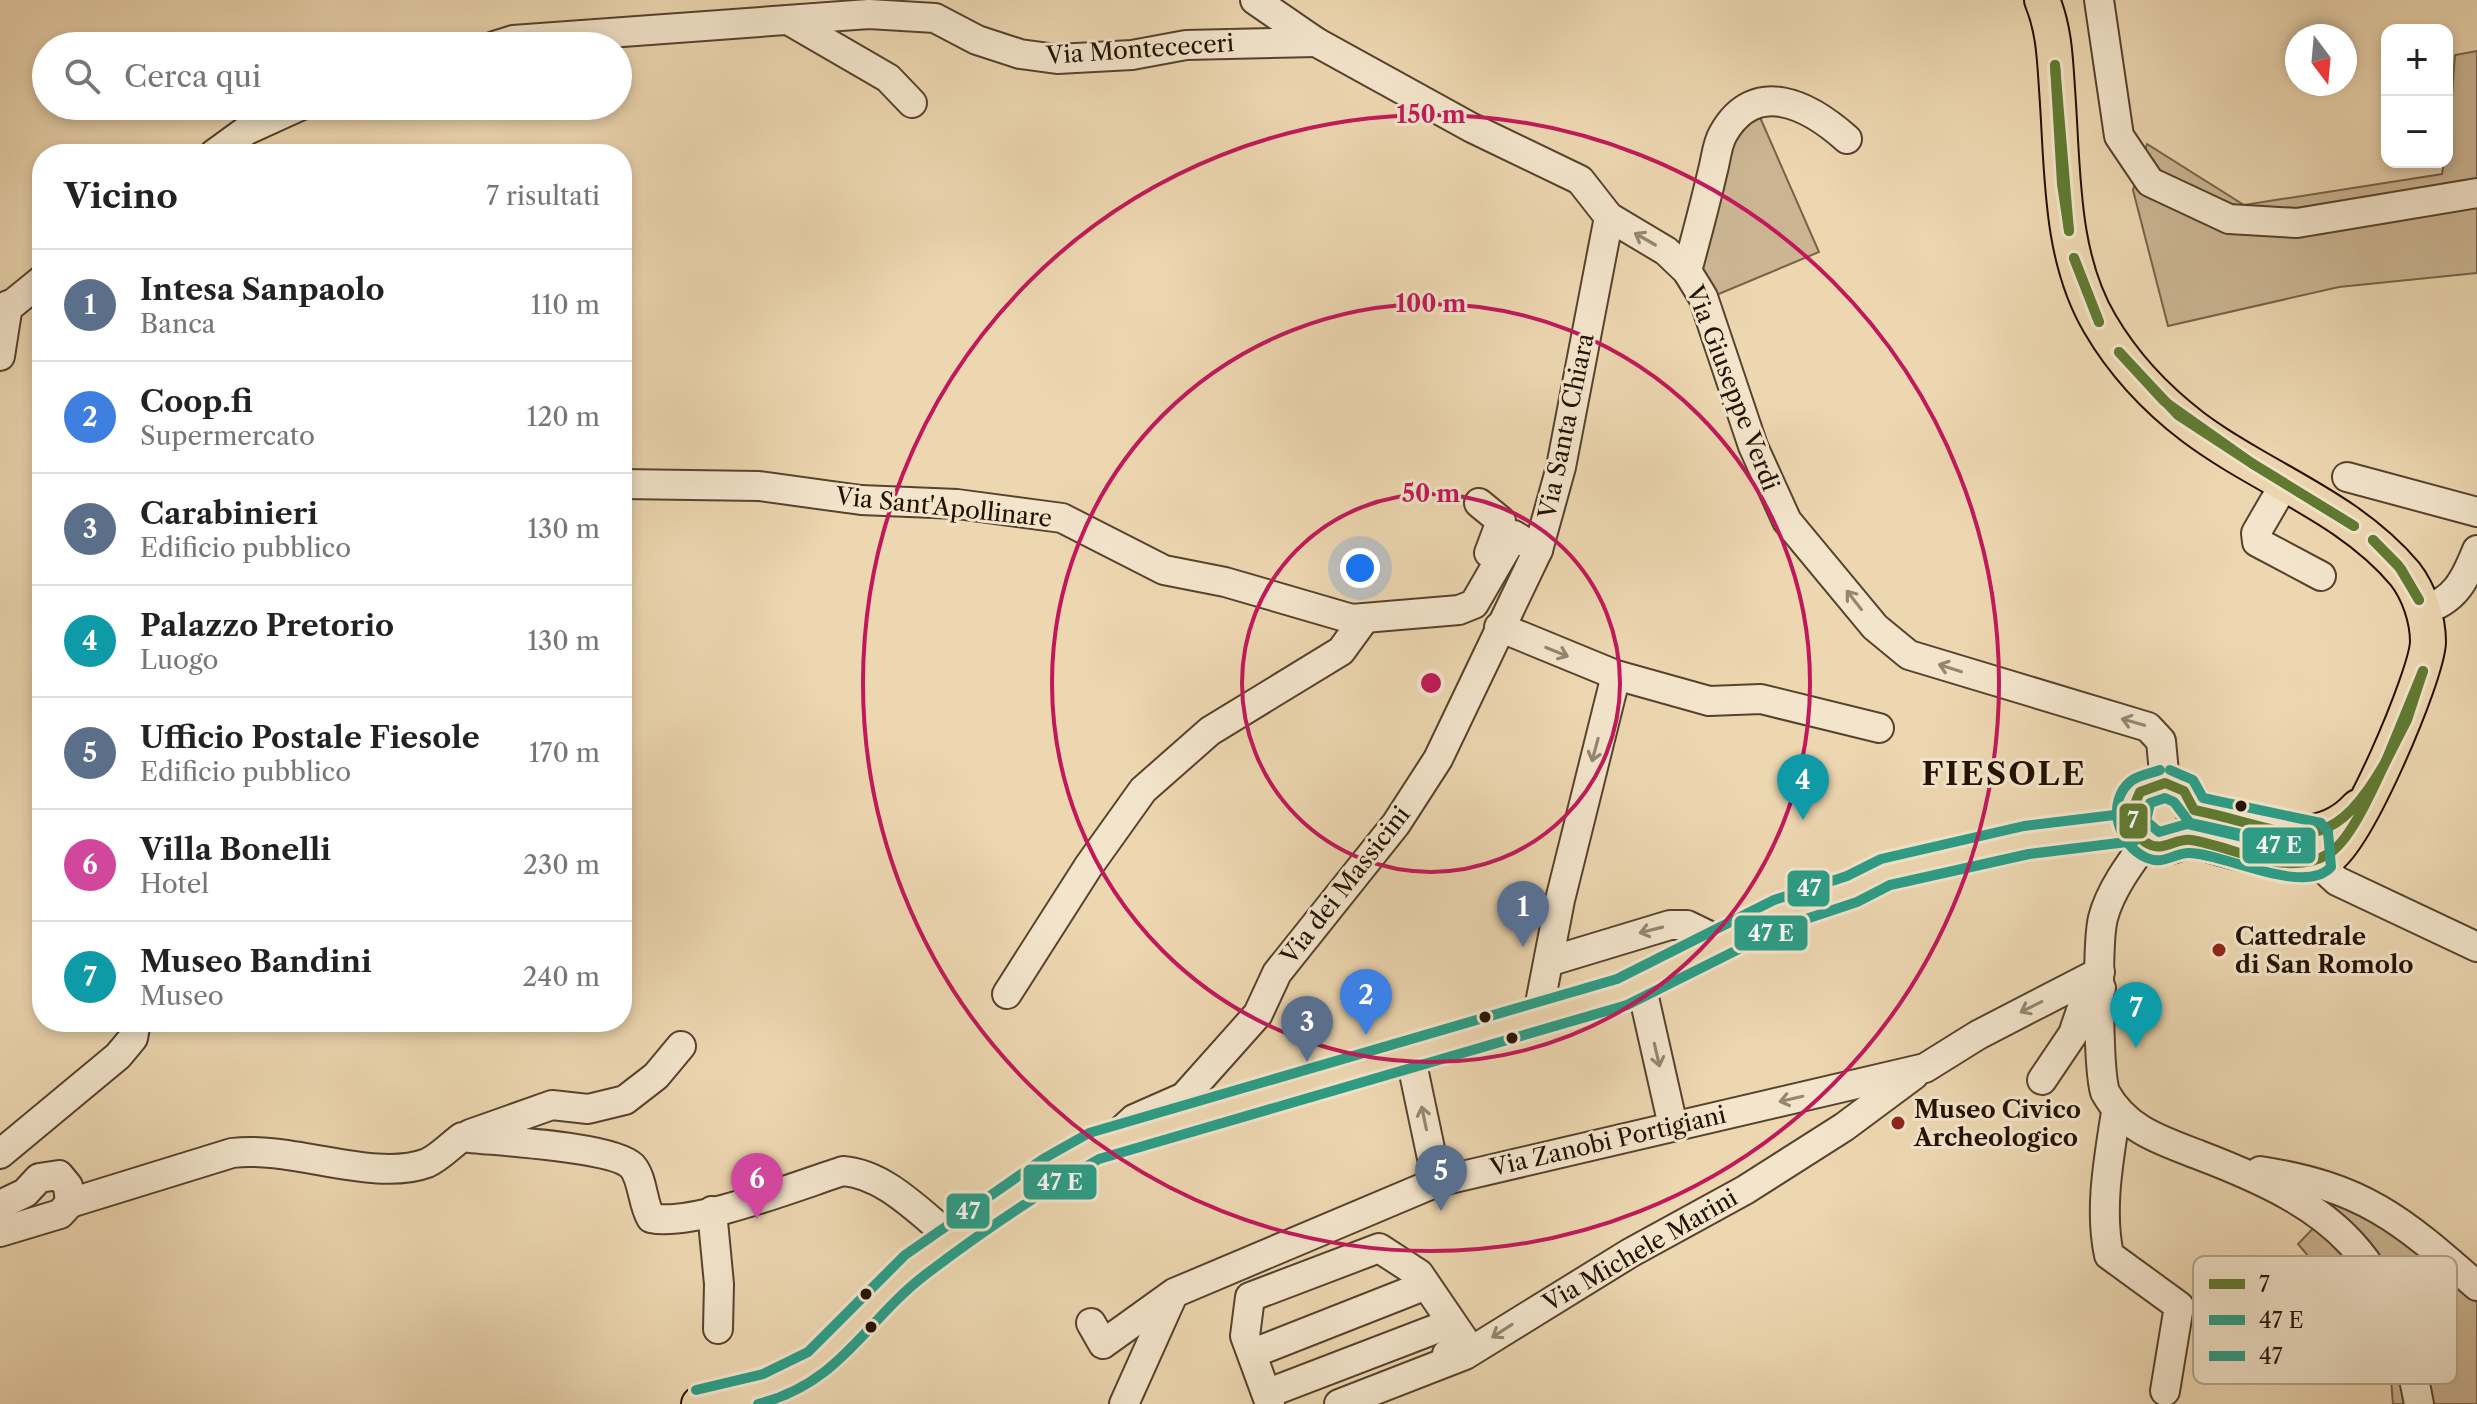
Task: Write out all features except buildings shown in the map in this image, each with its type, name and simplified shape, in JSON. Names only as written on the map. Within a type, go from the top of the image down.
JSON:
[{"type":"main road","points":[[2042,0],[2054,38],[2071,244],[2086,297],[2099,324],[2150,391],[2194,428],[2345,519],[2382,549],[2407,577],[2423,610],[2428,641],[2425,662],[2400,733],[2368,792],[2316,847],[2289,862],[2190,824]]},
{"type":"main road","points":[[2139,835],[2131,809],[2140,792],[2165,783],[2184,791],[2190,824]]},
{"type":"main road","points":[[699,1404],[768,1387],[807,1371],[856,1327],[910,1270],[952,1238],[1074,1156],[1115,1138],[1537,1019],[1641,984],[1780,913],[1840,894],[1885,872],[1927,860],[2059,834],[2139,835],[2166,847],[2190,824]]},
{"type":"street","name":"Via Giuseppe Verdi","points":[[1255,0],[1316,42],[1472,128],[1580,180],[1609,217],[1666,251],[1687,271],[1703,297],[1738,406],[1787,521],[1875,627],[1909,655],[2148,727],[2161,741],[2165,783]]},
{"type":"street","points":[[2099,0],[2119,136],[2150,182],[2229,219],[2297,223],[2477,193]]},
{"type":"street","name":"Via Montececeri","points":[[623,32],[869,14],[935,18],[977,40],[1020,54],[1057,59],[1132,55],[1186,45],[1316,42]]},
{"type":"street","points":[[788,20],[888,78],[912,103]]},
{"type":"street","points":[[1687,271],[1722,135],[1743,111],[1765,99],[1795,105],[1829,123],[1847,139]]},
{"type":"street","points":[[228,144],[247,130],[269,120]]},
{"type":"street","name":"Via Santa Chiara","points":[[1499,627],[1538,550],[1561,467],[1609,217]]},
{"type":"street","points":[[0,356],[4,310],[32,288]]},
{"type":"street","points":[[2347,477],[2477,512]]},
{"type":"street","points":[[2285,483],[2256,533],[2257,542],[2321,576]]},
{"type":"street","name":"Via Sant'Apollinare","points":[[632,484],[759,486],[861,500],[957,504],[1062,518],[1164,570],[1225,582],[1352,619],[1459,610],[1474,604]]},
{"type":"street","points":[[1474,604],[1475,591],[1501,521],[1479,503]]},
{"type":"street","points":[[1474,604],[1514,535],[1538,550]]},
{"type":"street","points":[[2423,610],[2443,604],[2458,590],[2477,550]]},
{"type":"street","points":[[1007,994],[1088,867],[1143,790],[1210,731],[1341,651],[1365,618]]},
{"type":"street","points":[[1499,627],[1616,675],[1709,701],[1761,699],[1879,728]]},
{"type":"street","name":"Via dei Massicini","points":[[1115,1138],[1134,1119],[1184,1097],[1258,1014],[1277,973],[1396,824],[1438,759],[1499,627]]},
{"type":"street","points":[[1537,1019],[1551,961],[1560,900],[1616,675]]},
{"type":"street","points":[[2139,835],[2103,919],[2103,1083],[2116,1112],[2140,1131],[2235,1169],[2311,1208],[2355,1246],[2361,1256]]},
{"type":"street","points":[[2316,847],[2328,874],[2352,890],[2477,947]]},
{"type":"street","points":[[1551,961],[1670,925],[1687,925],[1724,943]]},
{"type":"street","points":[[2042,1080],[2073,1034],[2086,996],[2101,980]]},
{"type":"street","name":"Via Zanobi Portigiani","points":[[1091,1323],[1103,1344],[1174,1293],[1437,1182],[1925,1068],[1978,1035],[2101,980]]},
{"type":"street","points":[[1641,984],[1673,1126]]},
{"type":"street","points":[[0,1154],[118,1056],[133,1038],[134,1032]]},
{"type":"street","points":[[0,1232],[60,1214],[70,1203],[232,1153],[257,1150],[399,1170],[430,1162],[462,1137],[552,1105],[588,1109],[625,1100],[656,1076],[681,1046]]},
{"type":"street","points":[[1410,1054],[1437,1182]]},
{"type":"street","name":"Via Michele Marini","points":[[1339,1404],[1385,1396],[1465,1355],[1630,1253],[1745,1190],[1844,1127],[1925,1068]]},
{"type":"street","points":[[2116,1112],[2108,1165],[2105,1235],[2109,1255],[2179,1306],[2165,1391]]},
{"type":"street","points":[[462,1137],[596,1152],[629,1163],[651,1218],[663,1220],[712,1211],[843,1171],[863,1173],[899,1196],[952,1238]]},
{"type":"street","points":[[2235,1169],[2262,1171],[2342,1189],[2394,1217],[2441,1256]]},
{"type":"street","points":[[0,1205],[25,1193],[39,1178],[59,1175],[68,1186],[70,1203]]},
{"type":"street","points":[[712,1211],[719,1284],[718,1329]]},
{"type":"street","points":[[1273,1400],[1245,1336],[1250,1297],[1379,1248],[1419,1274],[1468,1346],[1323,1404]]},
{"type":"street","points":[[1273,1400],[1250,1331],[1261,1311],[1376,1264],[1416,1289],[1446,1325],[1465,1355]]},
{"type":"street","points":[[2457,1269],[2477,1286]]},
{"type":"street","points":[[1124,1404],[1174,1293]]},
{"type":"street","points":[[1273,1400],[1446,1325]]},
{"type":"street","points":[[2414,1384],[2419,1404]]},
{"type":"shaded area","points":[[2477,51],[2477,273],[2339,287],[2168,326],[2133,190],[2147,144],[2244,205],[2442,174],[2443,168],[2453,168],[2455,55]]},
{"type":"shaded area","points":[[1759,115],[1819,252],[1714,296],[1694,266],[1724,143]]},
{"type":"shaded area","points":[[2350,1190],[2477,1268],[2477,1404],[2393,1404],[2391,1384],[2457,1384],[2457,1256],[2308,1256],[2298,1244]]},
{"type":"transit line","name":"7","points":[[2055,65],[2069,231]]},
{"type":"transit line","name":"7","points":[[2055,65],[2062,184],[2069,231]]},
{"type":"transit line","name":"7","points":[[2074,258],[2099,322]]},
{"type":"transit line","name":"7","points":[[2074,258],[2099,322]]},
{"type":"transit line","name":"7","points":[[2119,352],[2164,401],[2253,464]]},
{"type":"transit line","name":"7","points":[[2119,352],[2178,415],[2253,464]]},
{"type":"transit line","name":"7","points":[[2253,464],[2354,526]]},
{"type":"transit line","name":"7","points":[[2253,464],[2354,526]]},
{"type":"transit line","name":"7","points":[[2373,540],[2398,565],[2419,600]]},
{"type":"transit line","name":"7","points":[[2373,540],[2401,569],[2419,600]]},
{"type":"transit line","name":"7","points":[[2386,761],[2423,671]]},
{"type":"transit line","name":"7","points":[[2386,761],[2407,720],[2423,671]]},
{"type":"transit line","name":"7","points":[[2386,761],[2345,838],[2328,854],[2312,861],[2295,863],[2260,859],[2191,840],[2163,846],[2151,845],[2140,837],[2134,825],[2135,805],[2140,792],[2165,783],[2184,791],[2194,810],[2282,831],[2304,833],[2325,829],[2344,817],[2364,795],[2386,761]]},
{"type":"transit line","name":"47","points":[[2160,770],[2131,781],[2118,800],[2118,823],[2122,834],[2137,852],[2147,858],[2163,860],[2188,853],[2302,877],[2318,875],[2331,867],[2328,832],[2321,823],[2203,798],[2193,780],[2170,770]]},
{"type":"transit line","points":[[2165,798],[2174,802],[2190,823],[2302,847],[2290,848],[2187,824],[2159,832],[2146,821],[2150,803],[2165,798]]},
{"type":"transit line","name":"47","points":[[696,1390],[763,1374],[808,1352],[905,1255],[1043,1159],[1089,1133],[1617,979],[1774,900],[1847,876],[1881,859],[2024,826],[2131,813]]},
{"type":"transit line","points":[[758,1404],[811,1382],[850,1349],[925,1275],[1010,1214],[1099,1159],[1627,1005],[1785,926],[1857,902],[1890,885],[2029,854],[2135,841]]},
{"type":"place","name":"Palazzo Pretorio","points":[[1803,820]]},
{"type":"place","name":"Intesa Sanpaolo","points":[[1523,947]]},
{"type":"place","name":"Cattedrale di San Romolo","points":[[2219,950]]},
{"type":"place","name":"Coop.fi","points":[[1366,1035]]},
{"type":"place","name":"Museo Bandini","points":[[2136,1048]]},
{"type":"place","name":"Carabinieri","points":[[1307,1062]]},
{"type":"place","name":"Museo Civico Archeologico","points":[[1898,1123]]},
{"type":"place","name":"Ufficio Postale Fiesole","points":[[1441,1211]]},
{"type":"place","name":"Villa Bonelli","points":[[757,1219]]},
{"type":"district","name":"FIESOLE","points":[[2004,773]]}]
